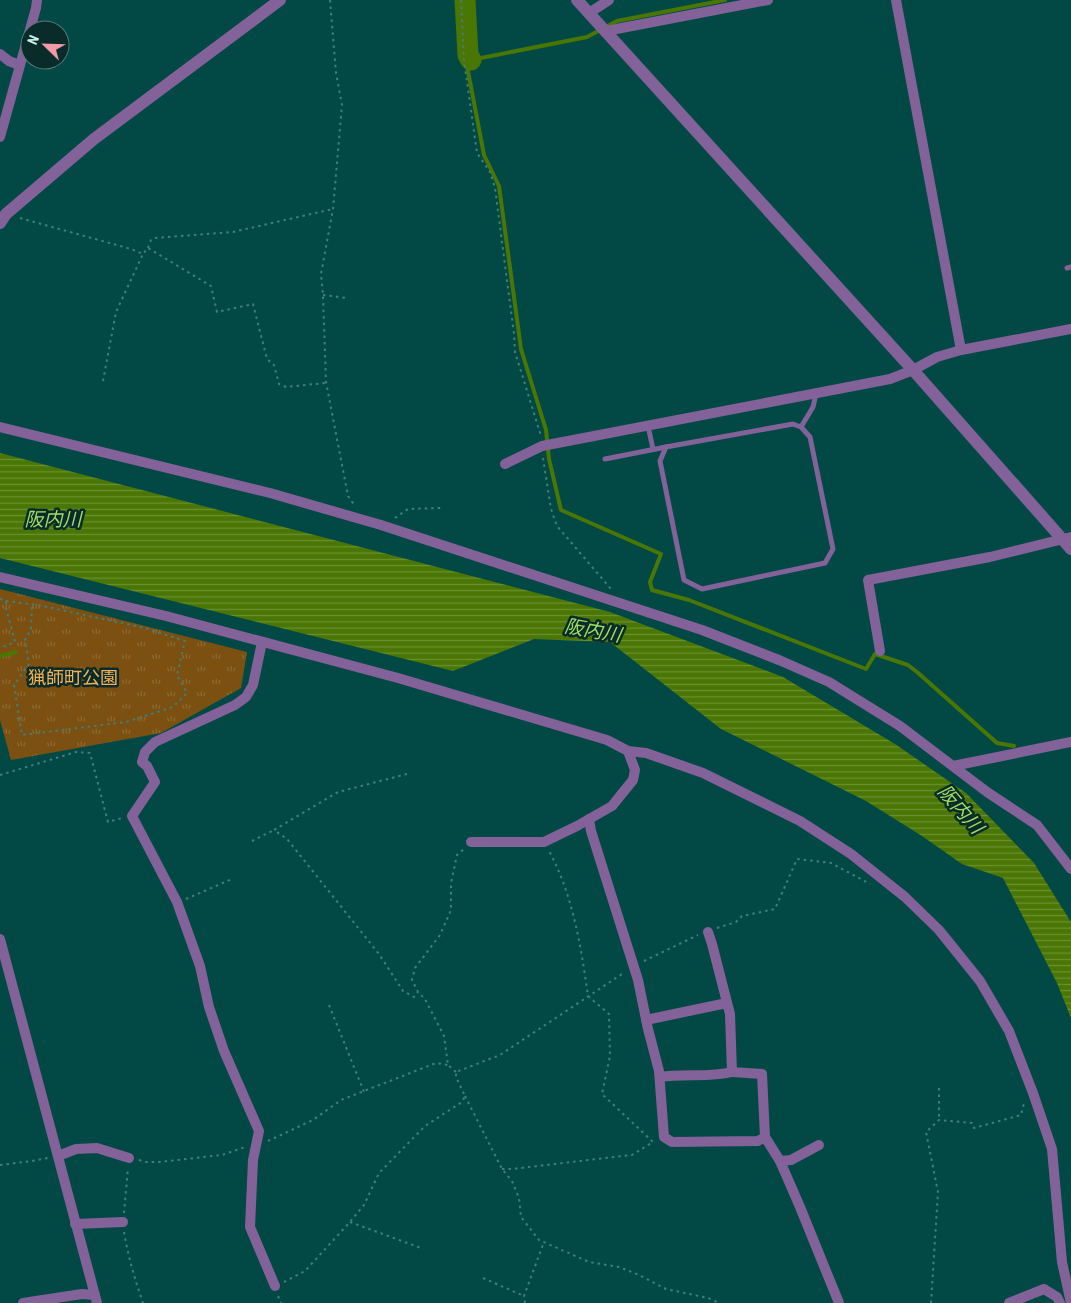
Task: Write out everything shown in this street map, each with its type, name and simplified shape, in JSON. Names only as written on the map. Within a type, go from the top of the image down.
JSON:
[{"type":"street","points":[[0,137],[37,0]]},
{"type":"street","points":[[3,219],[94,139],[280,0]]},
{"type":"street","points":[[577,0],[1066,538],[1071,549]]},
{"type":"street","points":[[589,13],[609,0]]},
{"type":"street","points":[[606,31],[768,0]]},
{"type":"street","points":[[896,0],[961,350]]},
{"type":"street","points":[[0,54],[9,61],[19,65]]},
{"type":"street","points":[[505,464],[542,446],[890,379],[913,370],[937,357],[961,350],[1071,329]]},
{"type":"street","points":[[0,427],[270,493],[381,525],[702,630],[779,660],[829,682],[900,726],[987,792],[1038,825],[1071,869]]},
{"type":"street","points":[[880,652],[868,580],[990,557],[1066,538]]},
{"type":"street","points":[[0,578],[166,616],[398,678],[607,740],[628,751],[646,753],[703,773],[800,821],[851,854],[904,897],[939,930],[980,981],[1008,1031],[1052,1149],[1062,1262],[1071,1303]]},
{"type":"street","points":[[262,642],[253,685],[246,697],[235,705],[155,742],[145,752],[142,762],[147,766],[155,782],[132,816],[177,902],[200,966],[209,1007],[224,1051],[259,1131],[253,1160],[250,1227],[275,1286]]},
{"type":"street","points":[[953,766],[1071,742]]},
{"type":"street","points":[[471,842],[544,842],[612,806],[633,780],[635,770],[628,751]]},
{"type":"street","points":[[589,819],[591,832],[634,967],[659,1071],[664,1137],[672,1142],[758,1141],[765,1137]]},
{"type":"street","points":[[708,932],[730,1014],[732,1072]]},
{"type":"street","points":[[0,940],[96,1299]]},
{"type":"street","points":[[646,1020],[727,1003]]},
{"type":"street","points":[[660,1077],[722,1075],[732,1072],[762,1074],[765,1137],[780,1161],[839,1303]]},
{"type":"street","points":[[780,1161],[791,1160],[819,1145]]},
{"type":"street","points":[[58,1156],[76,1148],[97,1148],[129,1158]]},
{"type":"street","points":[[76,1224],[123,1222]]},
{"type":"street","points":[[1009,1303],[1044,1288],[1057,1297],[1060,1303]]},
{"type":"street","points":[[23,1303],[82,1294],[96,1299]]},
{"type":"lane","points":[[802,426],[813,407],[816,394]]},
{"type":"lane","points":[[605,459],[653,449],[793,424],[802,426],[810,436],[833,549],[825,563],[702,589],[684,580],[660,461],[666,447]]},
{"type":"lane","points":[[648,426],[653,449]]},
{"type":"path","points":[[330,0],[336,73],[342,105],[333,209],[321,274],[326,382],[348,496],[356,508]]},
{"type":"path","points":[[461,0],[464,60],[477,153],[490,172],[495,188],[515,352],[540,432],[552,509],[557,526],[613,592],[616,603]]},
{"type":"path","points":[[103,381],[116,312],[151,240],[232,232],[333,209]]},
{"type":"path","points":[[3,219],[143,254]]},
{"type":"path","points":[[148,248],[211,286],[218,312],[253,304],[267,359],[274,365],[279,384],[286,387],[326,382]]},
{"type":"path","points":[[323,295],[347,298]]},
{"type":"path","points":[[381,525],[408,509],[441,508]]},
{"type":"path","points":[[0,600],[38,605],[145,628],[185,640],[177,675],[187,694],[173,708],[126,722],[22,735],[14,685],[30,664],[25,640],[31,629],[32,605]]},
{"type":"path","points":[[0,648],[15,642],[6,608],[6,601]]},
{"type":"path","points":[[0,775],[76,752],[90,753],[108,822],[132,816]]},
{"type":"path","points":[[252,841],[338,792],[407,774]]},
{"type":"path","points":[[274,830],[286,839],[351,918],[379,954],[403,991],[414,997],[418,992]]},
{"type":"path","points":[[448,1065],[444,1036],[425,999],[418,992],[412,980],[415,968],[440,935],[450,910],[451,883],[457,855],[471,842]]},
{"type":"path","points":[[502,1169],[632,1155],[653,1142],[602,1094],[610,1056],[609,1014],[588,996],[584,964],[572,908],[559,870],[544,842]]},
{"type":"path","points":[[456,1072],[500,1055],[644,961],[684,941],[736,922],[742,916],[776,909],[797,859],[831,863],[872,885]]},
{"type":"path","points":[[177,902],[232,879]]},
{"type":"path","points":[[329,1004],[364,1092]]},
{"type":"path","points":[[143,1303],[126,1244],[123,1222],[129,1158],[145,1162],[159,1162],[222,1155],[257,1141],[266,1142],[313,1120],[341,1100],[436,1063],[448,1065],[456,1072],[456,1078],[502,1169],[512,1181],[519,1198],[521,1217],[539,1240],[589,1262],[619,1267],[633,1272],[666,1289],[708,1298],[719,1303]]},
{"type":"path","points":[[939,1120],[972,1123],[974,1128],[1021,1115],[1029,1084]]},
{"type":"path","points":[[932,1303],[938,1192],[926,1132],[939,1120],[939,1088]]},
{"type":"path","points":[[281,1303],[275,1286],[305,1271],[364,1205],[379,1172],[425,1126],[462,1102],[465,1096]]},
{"type":"path","points":[[0,1164],[58,1156]]},
{"type":"path","points":[[350,1222],[421,1248]]},
{"type":"path","points":[[525,1303],[524,1296],[544,1242]]},
{"type":"path","points":[[483,1278],[524,1296]]},
{"type":"green space","name":"猟師町公園","points":[[0,589],[247,652],[241,688],[161,733],[11,760],[0,720]]},
{"type":"water","name":"阪内川","points":[[0,453],[610,612],[783,677],[895,744],[966,793],[1034,863],[1071,922],[1071,1018],[1057,983],[1003,878],[962,864],[866,801],[721,729],[610,642],[534,639],[453,671],[0,558]]},
{"type":"waterway","points":[[465,0],[468,55],[471,60]]},
{"type":"waterway","points":[[725,0],[617,21],[587,37],[471,60],[467,66],[484,155],[499,186],[521,349],[546,430],[549,459],[561,510],[661,554],[650,582],[652,590],[689,600],[866,669],[875,654],[908,665],[997,743],[1014,746]]},
{"type":"waterway","points":[[0,656],[16,652]]}]
